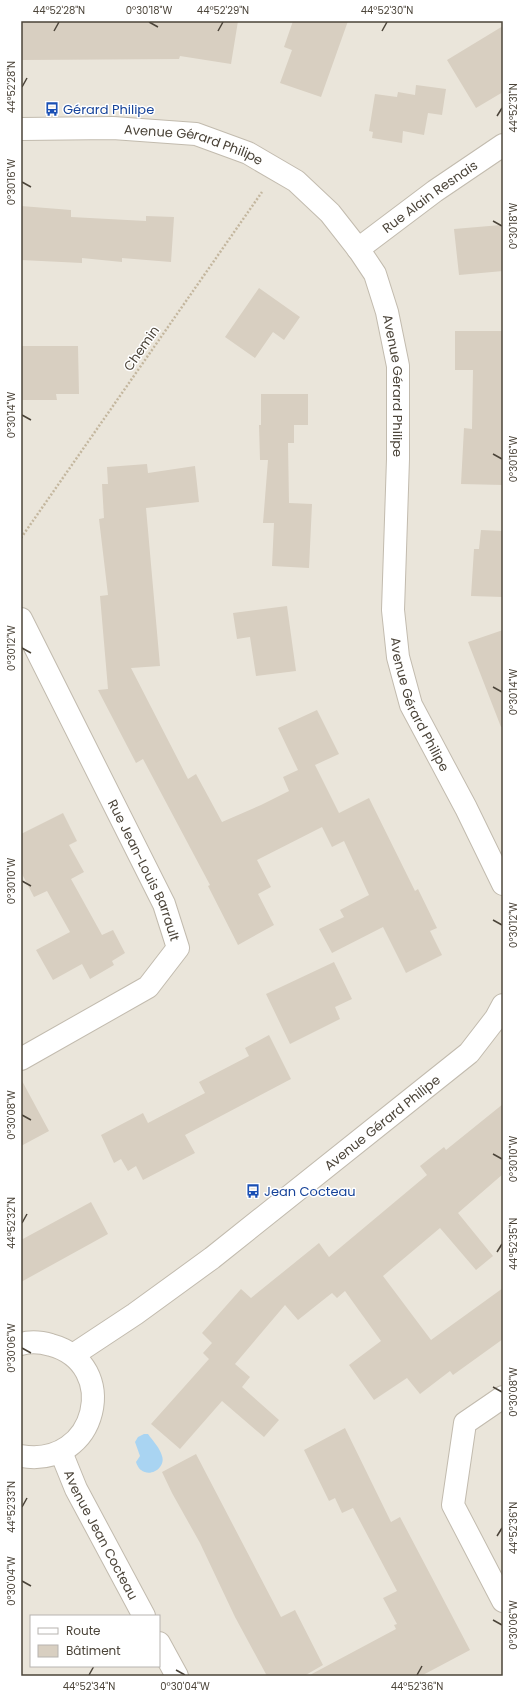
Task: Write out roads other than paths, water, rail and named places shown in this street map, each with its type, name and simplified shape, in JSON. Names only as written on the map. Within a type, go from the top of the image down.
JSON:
[{"type":"street","name":"Avenue Gérard Philipe","points":[[21,129],[113,128],[196,134],[248,153],[296,181],[330,213],[375,274],[388,312],[398,366],[398,459],[393,610],[398,657],[411,705],[466,808],[503,884]]},
{"type":"street","name":"Rue Alain Resnais","points":[[358,249],[435,190],[503,145]]},
{"type":"street","name":"Rue Jean-Louis Barrault","points":[[21,619],[164,904],[178,948],[148,987],[21,1059]]},
{"type":"street","name":"Avenue Gérard Philipe","points":[[73,1356],[135,1314],[212,1258],[469,1053],[496,1018],[503,1005]]},
{"type":"street","points":[[21,1344],[42,1342],[59,1347],[73,1356],[86,1370],[92,1388],[93,1407],[88,1425],[77,1441],[61,1452],[42,1458],[21,1456]]},
{"type":"street","points":[[503,1397],[465,1423],[453,1505],[503,1602]]},
{"type":"street","name":"Avenue Jean Cocteau","points":[[61,1452],[76,1490],[143,1615]]},
{"type":"street","points":[[160,1645],[177,1676]]},
{"type":"water","points":[[148,1434],[161,1453],[163,1460],[162,1464],[157,1470],[149,1473],[140,1469],[136,1462],[140,1456],[135,1442],[138,1437]]},
{"type":"place","name":"Gérard Philipe","points":[[52,109]]},
{"type":"place","name":"Jean Cocteau","points":[[253,1191]]}]
